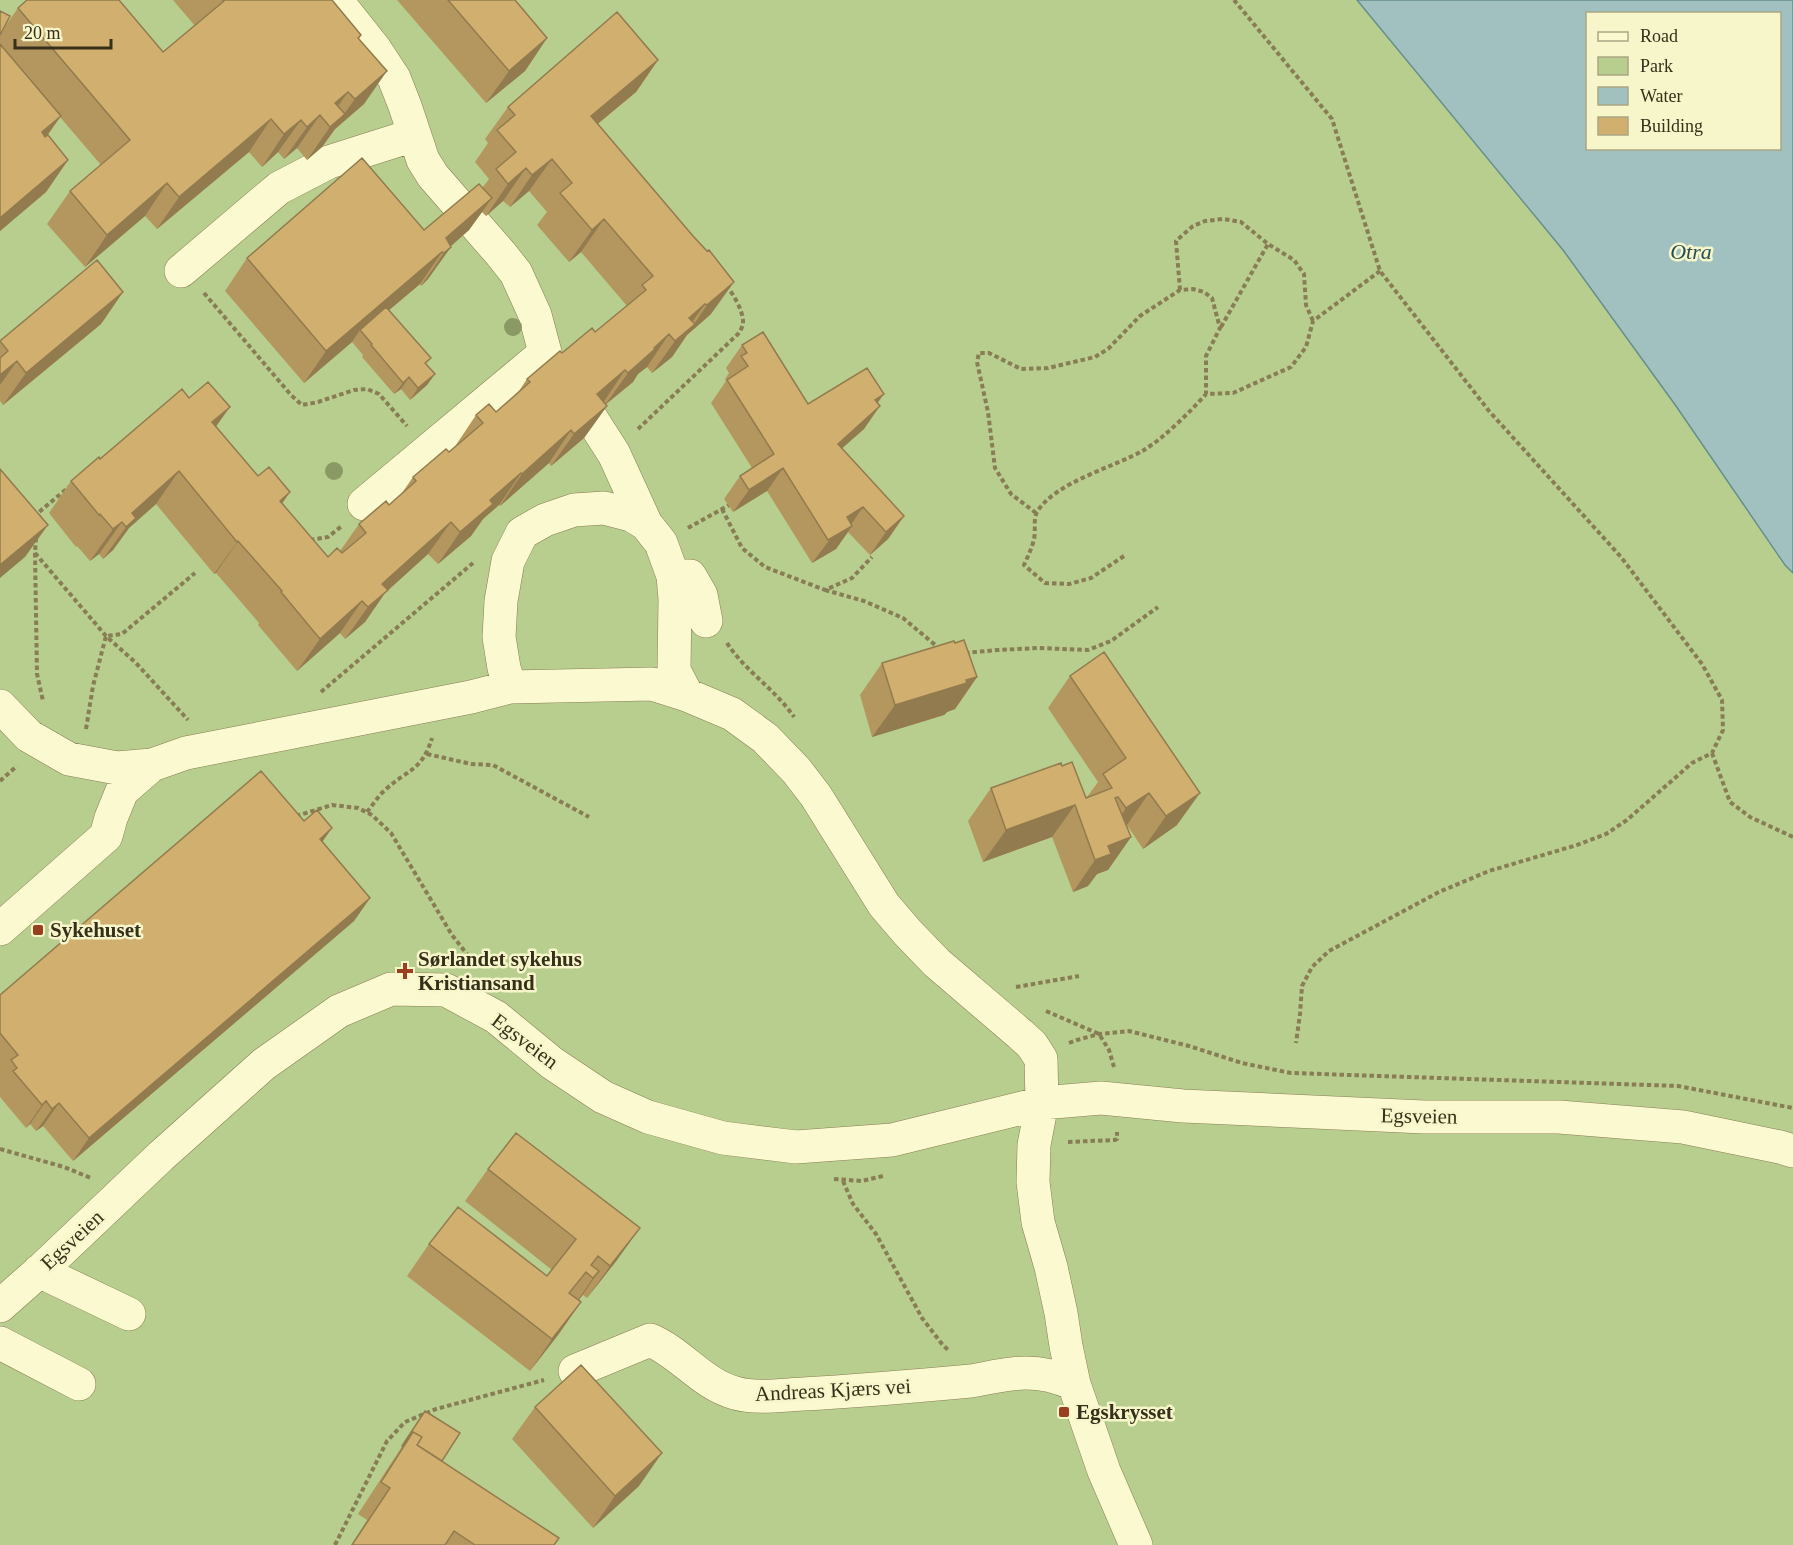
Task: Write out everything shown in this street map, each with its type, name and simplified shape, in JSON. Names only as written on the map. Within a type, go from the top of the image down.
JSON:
[{"type":"street","points":[[336,0],[375,49],[394,78],[423,160],[433,176],[516,273],[535,315],[546,356],[364,504]]},
{"type":"street","points":[[191,280],[279,188],[330,162],[414,135]]},
{"type":"street","points":[[591,418],[614,454],[646,524],[661,543],[673,576],[674,670],[687,695]]},
{"type":"street","points":[[510,687],[499,637],[501,602],[508,561],[522,533],[545,520],[574,510],[604,508],[631,515],[646,524]]},
{"type":"street","points":[[673,576],[690,576],[700,594],[706,621]]},
{"type":"street","points":[[0,706],[29,736],[69,759],[117,768],[152,765],[186,753],[471,697],[510,687],[652,684],[687,695],[732,714],[765,738],[796,770],[816,796],[861,870],[890,912],[937,963],[1032,1045],[1041,1059],[1042,1103],[1034,1145],[1033,1182],[1038,1222],[1056,1290],[1074,1384],[1104,1472],[1136,1545]]},
{"type":"street","points":[[0,929],[106,836],[122,791],[152,765]]},
{"type":"street","name":"Egsveien","points":[[0,1306],[264,1064],[339,1011],[391,989],[446,990],[496,1017],[552,1063],[603,1097],[648,1117],[723,1138],[796,1147],[892,1140],[1042,1103],[1101,1098],[1183,1106],[1424,1118],[1559,1117],[1683,1126],[1793,1151]]},
{"type":"street","points":[[39,1271],[129,1314]]},
{"type":"street","name":"Andreas Kjærs vei","points":[[575,1371],[650,1340],[676,1355],[722,1388],[735,1393],[768,1395],[828,1392],[982,1380],[1011,1374],[1031,1373],[1054,1376],[1074,1384]]},
{"type":"street","points":[[0,1343],[79,1384]]},
{"type":"path","points":[[1234,0],[1332,119],[1380,271],[1489,411],[1621,557],[1702,664],[1722,700],[1723,730],[1712,753],[1692,763],[1627,820],[1606,834],[1489,872],[1439,892],[1329,951],[1312,967],[1302,986],[1296,1043]]},
{"type":"path","points":[[1180,290],[1176,241],[1193,226],[1205,221],[1223,219],[1241,222],[1294,260],[1304,274],[1306,305],[1313,321]]},
{"type":"path","points":[[1124,556],[1091,578],[1069,584],[1045,583],[1024,565],[1034,537],[1036,513],[1052,495],[1093,472],[1121,462],[1147,448],[1191,411],[1206,394],[1206,357],[1268,243]]},
{"type":"path","points":[[1206,394],[1233,393],[1292,367],[1306,347],[1313,321],[1380,271]]},
{"type":"path","points":[[191,280],[302,405],[354,390],[367,389],[379,394],[428,450]]},
{"type":"path","points":[[642,438],[637,428],[739,333],[743,324],[741,312],[732,292],[724,284]]},
{"type":"path","points":[[1036,513],[1011,494],[994,468],[988,412],[977,362],[979,353],[989,353],[1021,369],[1048,368],[1095,357],[1108,349],[1140,316],[1180,290],[1193,289],[1204,292],[1212,298],[1220,328]]},
{"type":"path","points":[[38,522],[39,512],[74,482]]},
{"type":"path","points":[[682,522],[685,530],[732,503]]},
{"type":"path","points":[[305,541],[328,537],[351,519],[364,504]]},
{"type":"path","points":[[722,508],[742,548],[765,567],[903,618],[940,649],[950,651]]},
{"type":"path","points":[[0,781],[40,742],[48,727],[37,674],[35,552],[37,532]]},
{"type":"path","points":[[28,544],[106,636],[136,663],[190,723]]},
{"type":"path","points":[[825,590],[852,578],[872,557]]},
{"type":"path","points":[[317,695],[476,560]]},
{"type":"path","points":[[106,636],[122,634],[195,573]]},
{"type":"path","points":[[960,654],[1038,648],[1088,650],[1111,641],[1158,607]]},
{"type":"path","points":[[86,730],[93,686],[106,636]]},
{"type":"path","points":[[367,812],[384,790],[417,767],[427,754],[433,733]]},
{"type":"path","points":[[1712,753],[1730,802],[1750,817],[1793,837]]},
{"type":"path","points":[[427,754],[471,764],[493,765],[589,817]]},
{"type":"path","points":[[288,819],[332,805],[358,808],[372,815],[391,833],[452,935],[478,969],[484,984],[480,1008]]},
{"type":"path","points":[[1012,987],[1079,976]]},
{"type":"path","points":[[1041,1059],[1077,1040],[1129,1030],[1189,1046],[1242,1064],[1290,1073],[1678,1086],[1793,1108]]},
{"type":"path","points":[[1099,1034],[1109,1050],[1115,1071]]},
{"type":"path","points":[[1062,1142],[1115,1140],[1117,1139],[1117,1126]]},
{"type":"path","points":[[0,1149],[64,1167],[93,1179]]},
{"type":"path","points":[[843,1181],[853,1204],[876,1234],[922,1318],[942,1344],[982,1380]]},
{"type":"path","points":[[335,1545],[387,1441],[405,1422],[435,1410],[575,1371]]},
{"type":"green space","points":[[0,0],[1625,0],[1593,12],[1586,12],[1586,150],[1781,150],[1781,148],[1793,146],[1793,1545],[0,1545]]},
{"type":"water","name":"Otra","points":[[1357,0],[1793,0],[1793,573],[1785,565],[1676,406],[1563,250]]},
{"type":"building","points":[[27,0],[119,0],[163,52],[223,0],[332,0],[361,35],[358,38],[387,71],[355,99],[348,92],[335,103],[345,114],[330,127],[320,115],[307,127],[301,120],[284,134],[271,119],[179,197],[167,183],[107,235],[70,191],[130,140],[18,8]]},
{"type":"building","points":[[448,0],[515,0],[547,38],[509,71]]},
{"type":"building","points":[[0,11],[10,16],[0,35]]},
{"type":"building","points":[[617,12],[658,60],[591,116],[693,236],[707,251],[709,250],[734,282],[689,318],[695,324],[675,341],[669,334],[628,373],[625,370],[597,394],[607,406],[574,434],[571,430],[490,500],[493,504],[460,532],[451,522],[382,584],[388,590],[368,607],[362,601],[320,639],[179,471],[132,513],[136,518],[126,527],[122,522],[113,529],[99,515],[71,481],[182,389],[189,398],[208,382],[230,407],[212,422],[258,476],[269,467],[290,492],[280,501],[328,557],[337,548],[342,553],[366,533],[359,524],[386,501],[389,505],[416,481],[413,477],[446,449],[449,452],[483,423],[476,415],[489,404],[496,412],[530,382],[527,379],[560,351],[562,353],[592,328],[595,332],[646,290],[642,285],[653,276],[604,219],[592,230],[560,193],[572,183],[552,159],[532,175],[526,168],[508,184],[496,169],[516,152],[497,130],[515,115],[508,107]]},
{"type":"building","points":[[0,44],[61,116],[42,132],[45,137],[48,135],[68,160],[0,218]]},
{"type":"building","points":[[362,158],[424,230],[479,184],[492,198],[446,238],[451,247],[444,253],[442,252],[326,351],[247,258]]},
{"type":"building","points":[[97,260],[123,292],[26,373],[17,361],[0,375],[0,358],[8,351],[0,341]]},
{"type":"building","points":[[386,307],[431,358],[425,363],[435,374],[418,388],[409,377],[403,383],[360,330]]},
{"type":"building","points":[[763,332],[808,404],[867,368],[884,394],[875,400],[880,406],[838,444],[904,516],[886,532],[863,507],[847,517],[852,526],[828,540],[783,468],[749,490],[740,476],[774,454],[727,380],[748,366],[741,356],[747,353],[742,345]]},
{"type":"building","points":[[0,469],[48,525],[0,565]]},
{"type":"building","points":[[964,640],[977,677],[966,680],[967,683],[895,705],[882,663]]},
{"type":"building","points":[[1104,652],[1200,793],[1166,816],[1149,793],[1126,808],[1118,797],[1115,798],[1131,837],[1108,846],[1111,854],[1095,860],[1075,805],[1006,830],[991,788],[1061,763],[1062,766],[1072,762],[1086,798],[1112,788],[1103,774],[1126,758],[1070,676]]},
{"type":"building","points":[[261,771],[304,821],[317,810],[332,828],[320,839],[370,898],[89,1138],[59,1103],[52,1109],[46,1101],[42,1105],[13,1071],[17,1068],[11,1060],[18,1055],[0,1033],[0,995]]},
{"type":"building","points":[[516,1133],[640,1228],[610,1266],[598,1256],[591,1265],[599,1271],[593,1278],[586,1272],[569,1293],[581,1302],[552,1339],[429,1244],[458,1207],[547,1276],[576,1239],[488,1169]]},
{"type":"building","points":[[581,1365],[662,1453],[615,1496],[535,1407]]},
{"type":"building","points":[[425,1411],[460,1433],[442,1461],[417,1445],[422,1437],[413,1432],[402,1446]]},
{"type":"building","points":[[413,1432],[422,1437],[417,1445],[559,1538],[554,1545],[475,1545],[454,1531],[445,1545],[352,1545],[390,1488],[381,1482]]},
{"type":"place","name":"Sykehuset","points":[[38,930]]},
{"type":"place","name":"Sørlandet sykehus Kristiansand","points":[[405,971]]},
{"type":"place","name":"Egskrysset","points":[[1064,1412]]}]
